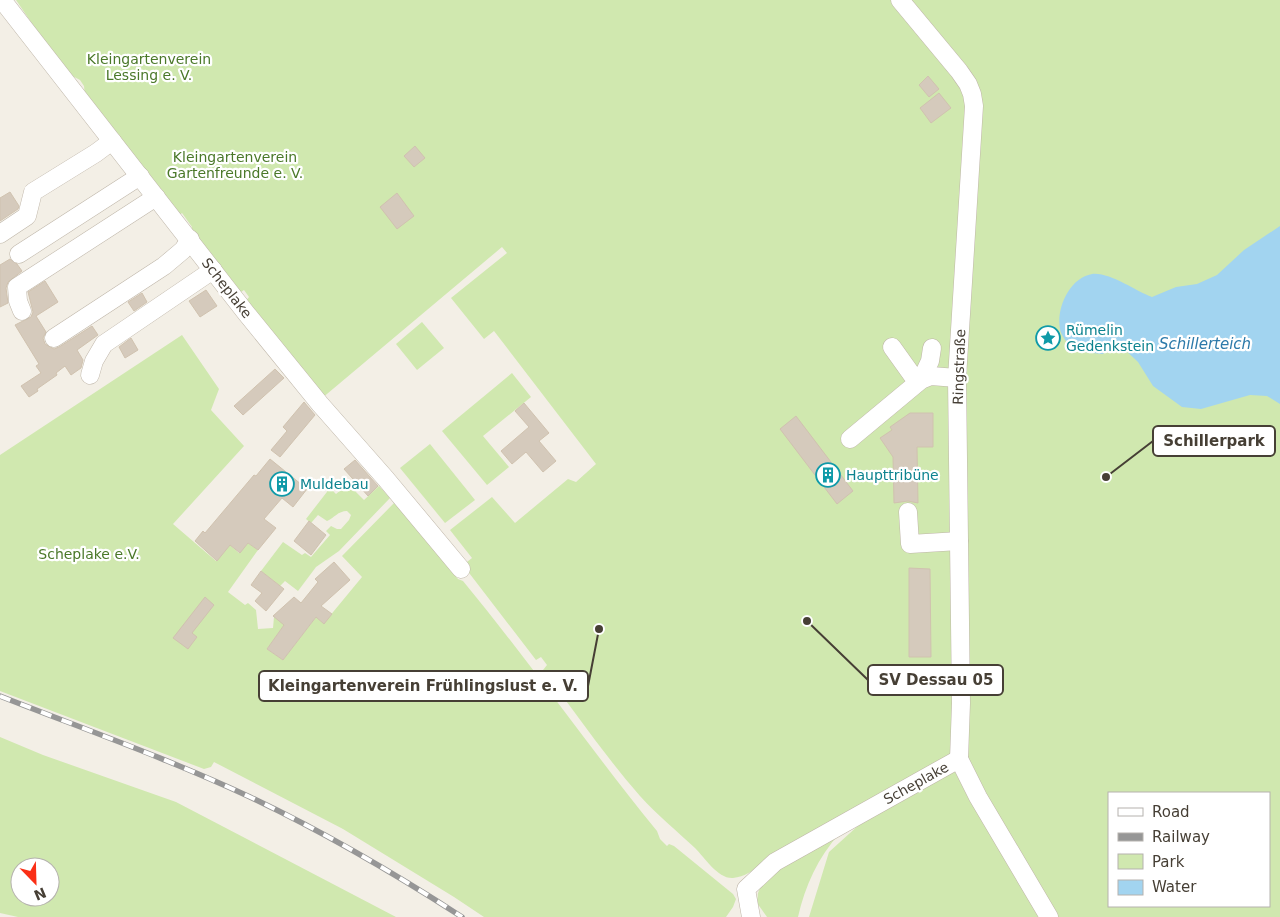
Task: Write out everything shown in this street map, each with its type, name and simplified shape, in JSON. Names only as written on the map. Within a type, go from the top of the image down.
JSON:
[{"type":"street","name":"Ringstraße","points":[[900,0],[959,71],[968,84],[974,106],[957,378],[961,703],[959,760]]},
{"type":"street","name":"Scheplake","points":[[0,1],[6,5],[320,404],[461,569]]},
{"type":"street","points":[[0,234],[27,216],[33,192],[112,141]]},
{"type":"street","points":[[19,254],[140,176]]},
{"type":"street","points":[[22,311],[18,301],[17,287],[156,197]]},
{"type":"street","points":[[54,338],[164,266],[182,250],[190,239]]},
{"type":"street","points":[[90,375],[94,361],[104,344],[213,270]]},
{"type":"street","points":[[892,347],[912,375],[921,380]]},
{"type":"street","points":[[921,380],[930,361],[932,348]]},
{"type":"street","points":[[850,439],[921,380],[932,376],[957,378]]},
{"type":"street","points":[[908,512],[910,544],[960,541]]},
{"type":"street","name":"Scheplake","points":[[751,917],[746,889],[775,862],[959,760],[1049,917]]},
{"type":"green space","points":[[16,0],[1280,0],[1280,917],[809,917],[829,852],[871,814],[788,849],[745,875],[733,878],[717,872],[695,848],[647,803],[590,734],[543,670],[547,665],[541,657],[536,660],[463,565],[472,558],[450,530],[492,497],[515,523],[568,479],[576,482],[596,464],[494,331],[484,339],[451,298],[507,253],[502,247],[321,399],[245,302],[249,297],[244,290],[239,291],[190,232],[192,227],[182,213],[178,216],[85,96],[84,86],[80,80],[65,72]]},
{"type":"green space","points":[[422,322],[444,348],[417,370],[396,344]]},
{"type":"green space","name":"Scheplake e.V.","points":[[182,335],[219,389],[211,410],[244,446],[173,524],[216,561],[230,545],[239,553],[248,543],[258,550],[228,592],[245,605],[248,603],[256,610],[258,629],[273,628],[276,614],[287,621],[267,649],[283,660],[316,617],[324,623],[362,577],[342,556],[395,502],[458,579],[463,581],[488,612],[657,831],[660,839],[667,846],[669,844],[674,846],[733,894],[736,899],[726,917],[484,917],[343,829],[214,762],[211,767],[204,769],[0,691],[0,455]]},
{"type":"green space","points":[[512,373],[531,397],[483,436],[509,467],[487,485],[442,431]]},
{"type":"green space","points":[[430,444],[475,500],[445,523],[400,468]]},
{"type":"green space","points":[[346,486],[350,486],[364,500],[379,486],[390,498],[339,551],[316,567],[298,591],[285,581],[280,586],[261,571],[283,542],[302,555],[305,553],[311,557],[330,535],[326,531],[331,526],[341,529],[351,515],[347,511],[339,513],[327,521],[318,515],[311,523],[306,519],[330,488],[336,494]]},
{"type":"green space","points":[[0,737],[43,755],[176,802],[396,917],[18,917],[0,913]]},
{"type":"green space","points":[[840,833],[825,852],[813,872],[804,894],[798,917],[767,917],[757,903],[758,893],[763,881],[772,872]]},
{"type":"water","name":"Schillerteich","points":[[1280,226],[1280,404],[1267,396],[1250,395],[1201,409],[1182,407],[1153,386],[1138,362],[1120,345],[1110,345],[1103,354],[1084,352],[1073,348],[1062,334],[1059,321],[1062,304],[1071,288],[1084,277],[1092,274],[1107,276],[1152,297],[1176,287],[1197,284],[1217,275],[1244,250]]},
{"type":"building","points":[[928,76],[939,89],[929,97],[919,85]]},
{"type":"building","points":[[939,93],[951,108],[931,123],[920,108]]},
{"type":"building","points":[[415,146],[425,158],[414,167],[404,156]]},
{"type":"building","points":[[10,192],[19,206],[18,209],[0,221],[0,198]]},
{"type":"building","points":[[397,193],[414,216],[397,229],[380,207]]},
{"type":"building","points":[[10,259],[22,271],[8,282],[6,288],[8,303],[0,307],[0,265]]},
{"type":"building","points":[[45,281],[58,302],[36,316],[46,332],[43,338],[45,344],[54,349],[92,326],[98,335],[77,350],[83,360],[81,368],[71,375],[65,366],[56,373],[57,375],[29,397],[21,386],[41,373],[36,366],[39,364],[15,325],[31,317],[33,312],[28,292]]},
{"type":"building","points":[[206,290],[217,306],[200,317],[189,301]]},
{"type":"building","points":[[142,293],[147,302],[134,311],[128,302]]},
{"type":"building","points":[[131,338],[138,350],[125,358],[119,347]]},
{"type":"building","points":[[275,369],[284,378],[243,415],[234,406]]},
{"type":"building","points":[[304,402],[315,415],[280,457],[271,450],[287,431],[283,427]]},
{"type":"building","points":[[524,403],[549,433],[539,441],[556,461],[543,472],[526,452],[512,464],[501,451],[529,427],[515,411]]},
{"type":"building","points":[[910,413],[933,413],[933,447],[917,447],[918,503],[908,501],[894,503],[893,457],[880,438],[892,430],[890,427]]},
{"type":"building","name":"Haupttribüne","points":[[796,416],[853,491],[837,504],[780,429]]},
{"type":"building","points":[[270,459],[307,489],[293,507],[282,498],[264,519],[276,528],[258,550],[248,543],[240,553],[230,545],[217,561],[195,541],[203,531],[205,533]]},
{"type":"building","points":[[355,460],[378,486],[368,496],[344,469]]},
{"type":"building","points":[[309,521],[326,535],[311,555],[294,541]]},
{"type":"building","points":[[334,562],[350,580],[321,606],[332,614],[324,624],[316,617],[283,660],[267,649],[284,625],[273,616],[294,597],[301,603],[318,582],[315,579]]},
{"type":"building","points":[[909,568],[930,569],[931,657],[909,657]]},
{"type":"building","points":[[261,571],[284,589],[266,611],[255,601],[262,593],[251,585]]},
{"type":"building","points":[[205,597],[214,605],[192,633],[197,637],[188,649],[173,638]]},
{"type":"railway","points":[[0,696],[157,757],[250,797],[305,824],[411,885],[462,917]]},
{"type":"place","name":"Rümelin Gedenkstein","points":[[1048,338]]},
{"type":"place","name":"Haupttribüne","points":[[828,475]]},
{"type":"place","name":"Schillerpark","points":[[1106,477]]},
{"type":"place","name":"Muldebau","points":[[282,484]]},
{"type":"place","name":"SV Dessau 05","points":[[807,621]]},
{"type":"place","name":"Kleingartenverein Frühlingslust e. V.","points":[[599,629]]},
{"type":"park label","name":"Kleingartenverein Lessing e. V.","points":[[149,68]]},
{"type":"park label","name":"Kleingartenverein Gartenfreunde e. V.","points":[[235,166]]}]
